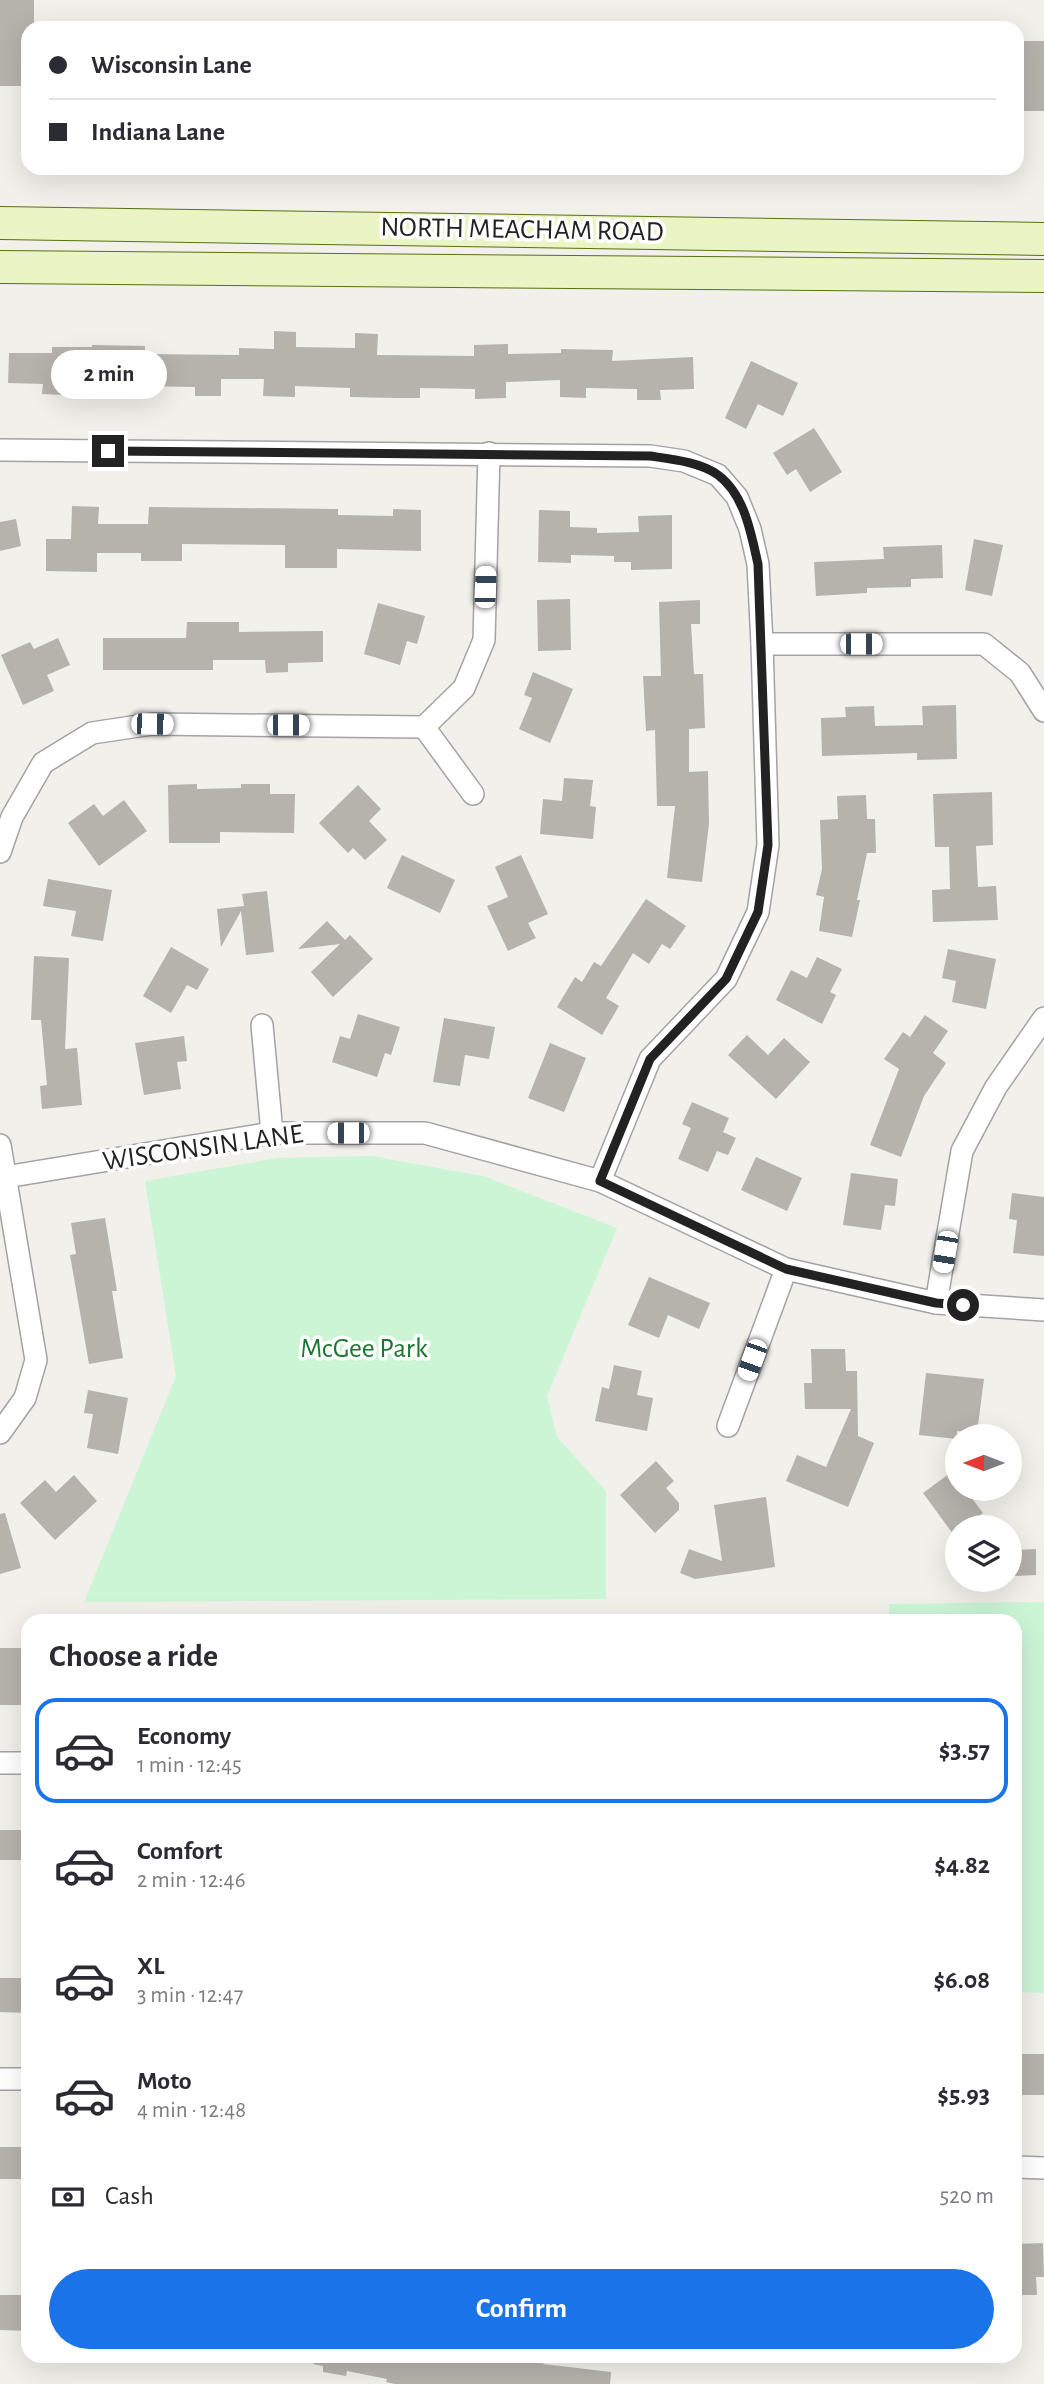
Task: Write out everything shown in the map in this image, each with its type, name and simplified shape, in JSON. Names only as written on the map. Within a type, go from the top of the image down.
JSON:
[{"type":"main road","name":"NORTH MEACHAM ROAD","points":[[0,223],[1044,239]]},
{"type":"main road","name":"NORTH MEACHAM ROAD","points":[[0,267],[1044,276]]},
{"type":"street","points":[[0,450],[650,456],[684,461],[718,475],[737,497],[750,529],[758,564],[768,845],[758,912],[726,979],[650,1059],[600,1181]]},
{"type":"street","points":[[0,852],[12,817],[43,763],[92,733],[152,724],[424,727],[464,688],[484,640],[489,453]]},
{"type":"street","points":[[762,644],[984,643],[1020,673],[1044,711]]},
{"type":"street","points":[[424,727],[473,794]]},
{"type":"street","points":[[936,1303],[962,1151],[996,1087],[1044,1018]]},
{"type":"street","points":[[262,1025],[272,1133]]},
{"type":"street","name":"WISCONSIN LANE","points":[[2,1178],[272,1133],[425,1133],[600,1181],[786,1269],[936,1303],[1044,1310]]},
{"type":"street","points":[[0,1145],[2,1178],[36,1360],[25,1398],[0,1433]]},
{"type":"street","points":[[728,1426],[786,1269]]},
{"type":"street","points":[[0,1763],[21,1763]]},
{"type":"street","points":[[0,2079],[21,2079]]},
{"type":"street","points":[[1022,2167],[1044,2168]]},
{"type":"green space","name":"McGee Park","points":[[371,1156],[483,1176],[617,1228],[547,1396],[557,1437],[606,1491],[606,1599],[84,1602],[176,1376],[145,1181],[277,1158]]},
{"type":"green space","points":[[1044,1602],[1044,1993],[1022,1992],[1022,1614],[889,1614],[889,1604]]},
{"type":"building","points":[[0,0],[34,0],[34,21],[21,21],[21,86],[0,86]]},
{"type":"building","points":[[1024,41],[1044,41],[1044,111],[1024,111]]},
{"type":"building","points":[[274,331],[296,332],[296,347],[355,348],[355,333],[378,334],[377,355],[474,356],[474,345],[508,344],[508,354],[561,353],[561,349],[613,350],[612,361],[693,357],[694,389],[660,390],[661,400],[637,400],[637,389],[586,388],[586,398],[560,397],[560,380],[506,382],[506,398],[475,399],[475,389],[420,388],[420,398],[396,398],[350,397],[350,388],[295,386],[295,397],[263,396],[264,379],[221,379],[221,396],[195,396],[195,387],[144,386],[144,394],[117,393],[117,384],[66,383],[65,395],[42,394],[43,384],[8,383],[9,353],[52,353],[52,347],[92,345],[145,346],[145,354],[239,355],[239,348],[274,349]]},
{"type":"building","points":[[751,361],[798,383],[783,416],[758,404],[746,429],[725,418]]},
{"type":"building","points":[[814,428],[842,472],[810,492],[796,469],[787,475],[773,453]]},
{"type":"building","points":[[72,506],[99,507],[98,524],[148,524],[149,507],[338,509],[338,515],[393,516],[393,509],[421,510],[421,551],[337,549],[337,568],[285,568],[285,545],[182,544],[182,561],[141,561],[141,553],[97,553],[97,572],[46,571],[46,539],[71,539]]},
{"type":"building","points":[[539,510],[570,511],[570,527],[597,528],[597,533],[639,532],[638,516],[672,515],[672,569],[631,570],[631,562],[614,562],[614,556],[571,555],[571,563],[538,562]]},
{"type":"building","points":[[16,519],[21,546],[0,551],[0,522]]},
{"type":"building","points":[[974,539],[1003,545],[992,596],[965,590]]},
{"type":"building","points":[[942,545],[943,578],[911,579],[911,587],[867,588],[867,593],[816,596],[814,562],[884,559],[883,547]]},
{"type":"building","points":[[570,599],[571,650],[538,651],[537,600]]},
{"type":"building","points":[[700,600],[700,624],[691,624],[694,674],[703,674],[705,728],[689,729],[689,772],[708,771],[709,824],[702,882],[667,878],[675,806],[657,806],[655,730],[646,731],[643,676],[661,676],[659,602]]},
{"type":"building","points":[[378,603],[425,616],[417,644],[407,641],[400,665],[364,654]]},
{"type":"building","points":[[187,622],[239,622],[239,632],[323,631],[323,662],[288,663],[288,672],[266,673],[265,660],[213,660],[213,670],[103,670],[103,638],[186,638]]},
{"type":"building","points":[[58,638],[70,665],[47,675],[54,691],[23,705],[1,655],[30,642],[34,649]]},
{"type":"building","points":[[533,672],[573,689],[550,743],[519,729],[532,698],[524,695]]},
{"type":"building","points":[[956,705],[957,759],[917,760],[917,753],[822,756],[821,718],[846,717],[845,707],[874,706],[875,726],[923,725],[922,706]]},
{"type":"building","points":[[564,778],[593,780],[590,806],[596,807],[593,839],[540,834],[543,799],[562,801]]},
{"type":"building","points":[[197,784],[197,789],[270,784],[270,794],[295,794],[294,833],[220,832],[220,843],[169,843],[168,785]]},
{"type":"building","points":[[358,785],[381,809],[369,821],[387,840],[365,860],[353,848],[348,853],[319,823]]},
{"type":"building","points":[[992,792],[993,845],[976,846],[978,887],[996,886],[998,920],[933,922],[932,890],[950,889],[949,847],[935,847],[933,794]]},
{"type":"building","points":[[866,795],[867,819],[875,819],[876,853],[867,853],[852,937],[819,931],[824,897],[816,895],[822,869],[820,820],[838,819],[837,796]]},
{"type":"building","points":[[124,800],[147,831],[99,866],[68,823],[94,804],[103,816]]},
{"type":"building","points":[[402,855],[455,880],[440,913],[387,888]]},
{"type":"building","points":[[521,855],[548,914],[528,923],[536,938],[508,951],[487,906],[508,897],[495,867]]},
{"type":"building","points":[[48,879],[112,890],[103,941],[71,936],[76,911],[43,906]]},
{"type":"building","points":[[267,891],[274,952],[246,955],[241,911],[221,947],[217,909],[244,906],[242,894]]},
{"type":"building","points":[[646,899],[686,926],[670,949],[662,944],[649,964],[633,953],[606,998],[619,1006],[602,1035],[557,1007],[575,977],[582,982],[594,962],[601,966]]},
{"type":"building","points":[[327,921],[345,940],[350,935],[373,959],[333,997],[311,972],[340,944],[298,949]]},
{"type":"building","points":[[171,947],[209,969],[197,990],[187,985],[171,1013],[143,996]]},
{"type":"building","points":[[948,949],[996,959],[986,1009],[952,1002],[956,981],[942,978]]},
{"type":"building","points":[[34,956],[69,958],[65,1049],[77,1048],[82,1105],[42,1109],[40,1086],[47,1085],[41,1020],[31,1020]]},
{"type":"building","points":[[817,957],[842,969],[830,992],[836,995],[822,1024],[776,1000],[791,970],[807,978]]},
{"type":"building","points":[[358,1014],[400,1027],[391,1055],[385,1053],[377,1077],[332,1062],[340,1036],[350,1039]]},
{"type":"building","points":[[925,1015],[948,1031],[933,1053],[946,1063],[924,1096],[901,1157],[870,1145],[899,1069],[884,1059],[903,1032],[910,1037]]},
{"type":"building","points":[[444,1018],[495,1027],[489,1059],[465,1055],[460,1086],[433,1082]]},
{"type":"building","points":[[747,1035],[768,1055],[784,1038],[810,1062],[776,1099],[728,1055]]},
{"type":"building","points":[[184,1036],[187,1061],[177,1062],[181,1089],[144,1095],[135,1043]]},
{"type":"building","points":[[550,1043],[586,1058],[564,1112],[528,1098]]},
{"type":"building","points":[[692,1102],[729,1118],[723,1132],[736,1138],[728,1155],[717,1151],[708,1172],[678,1159],[691,1128],[682,1124]]},
{"type":"building","points":[[756,1157],[802,1178],[787,1211],[741,1190]]},
{"type":"building","points":[[851,1173],[898,1179],[895,1206],[885,1205],[881,1230],[843,1225]]},
{"type":"building","points":[[1012,1193],[1044,1197],[1044,1256],[1013,1253],[1017,1220],[1009,1219]]},
{"type":"building","points":[[105,1218],[117,1291],[112,1291],[123,1358],[89,1364],[70,1255],[76,1254],[71,1223]]},
{"type":"building","points":[[649,1277],[710,1303],[699,1329],[668,1315],[659,1338],[628,1325]]},
{"type":"building","points":[[811,1349],[845,1349],[846,1371],[857,1371],[858,1436],[874,1443],[848,1507],[786,1481],[797,1455],[826,1467],[851,1409],[805,1409],[804,1383],[812,1383]]},
{"type":"building","points":[[614,1365],[642,1371],[637,1395],[653,1398],[647,1431],[595,1421],[602,1387],[609,1389]]},
{"type":"building","points":[[926,1373],[984,1379],[978,1424],[945,1424],[945,1438],[919,1435]]},
{"type":"building","points":[[88,1390],[128,1398],[118,1454],[87,1448],[93,1414],[84,1413]]},
{"type":"building","points":[[656,1461],[674,1481],[666,1488],[679,1503],[679,1510],[655,1533],[620,1495]]},
{"type":"building","points":[[74,1475],[97,1501],[55,1540],[20,1503],[45,1480],[56,1492]]},
{"type":"building","points":[[945,1477],[945,1502],[975,1502],[983,1513],[945,1515],[945,1523],[923,1493]]},
{"type":"building","points":[[766,1497],[775,1567],[695,1579],[680,1573],[689,1549],[722,1561],[714,1505]]},
{"type":"building","points":[[5,1513],[21,1568],[0,1574],[0,1514]]},
{"type":"building","points":[[1036,1549],[1036,1575],[1022,1576],[1022,1550]]},
{"type":"building","points":[[0,1648],[21,1648],[21,1705],[0,1705]]},
{"type":"building","points":[[0,1830],[21,1830],[21,1860],[0,1860]]},
{"type":"building","points":[[0,1978],[21,1978],[21,2013],[0,2012]]},
{"type":"building","points":[[1022,2054],[1044,2054],[1044,2095],[1022,2095]]},
{"type":"building","points":[[0,2147],[21,2147],[21,2179],[0,2179]]},
{"type":"building","points":[[1043,2243],[1044,2277],[1036,2277],[1037,2295],[1022,2295],[1022,2244]]},
{"type":"building","points":[[0,2295],[21,2295],[21,2331],[0,2330]]},
{"type":"building","points":[[543,2363],[611,2372],[610,2384],[395,2384],[386,2382],[387,2379],[347,2371],[346,2376],[323,2372],[323,2366],[313,2364]]},
{"type":"route","points":[[108,451],[650,456],[684,461],[718,475],[737,497],[750,529],[758,564],[768,845],[758,912],[726,979],[650,1059],[600,1181],[786,1269],[936,1303],[963,1305]]}]
